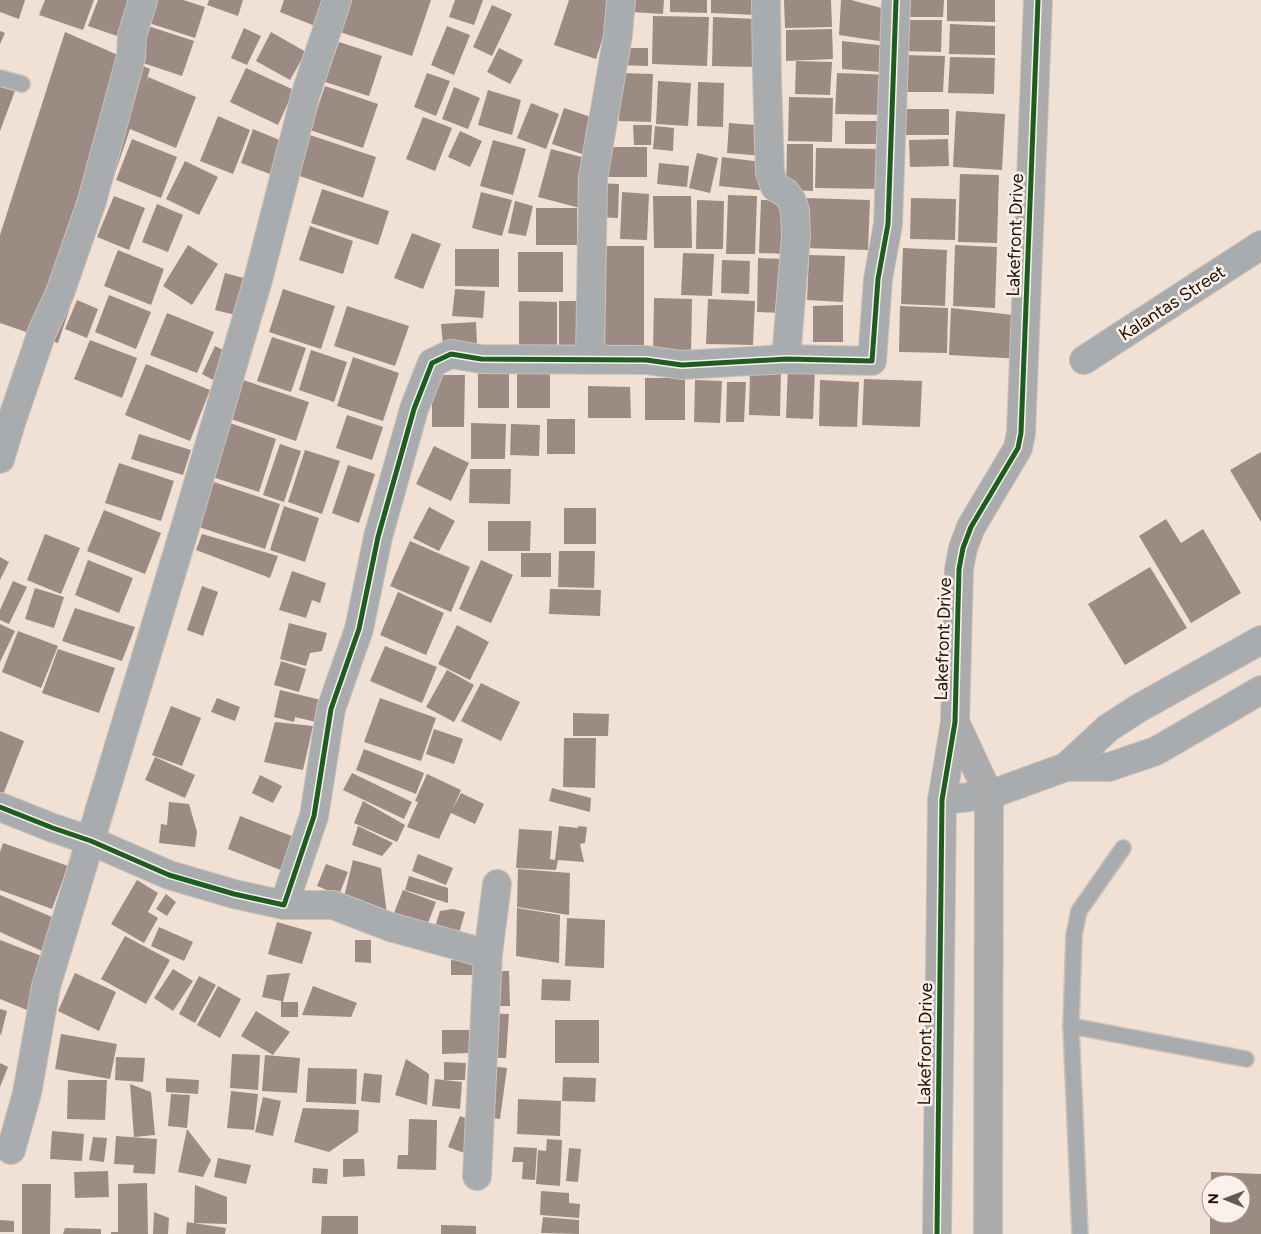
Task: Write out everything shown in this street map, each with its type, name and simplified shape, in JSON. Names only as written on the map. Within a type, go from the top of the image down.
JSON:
[{"type":"street","points":[[0,459],[10,423],[39,341],[60,293],[92,201],[131,58],[132,36],[143,0]]},
{"type":"street","points":[[11,1150],[28,1093],[46,987],[255,289],[306,94],[336,0]]},
{"type":"street","points":[[590,360],[594,178],[618,35],[621,0]]},
{"type":"street","points":[[766,0],[766,78],[770,172],[776,187],[786,193],[792,201],[795,211],[796,236],[786,359]]},
{"type":"street","points":[[284,905],[314,816],[331,709],[359,629],[378,537],[414,409],[432,363],[451,354],[481,360],[646,360],[682,365],[786,359],[872,361],[878,279],[888,224],[896,0]]},
{"type":"street","name":"Lakefront Drive","points":[[937,1234],[942,800],[955,722],[959,569],[963,548],[971,527],[1018,448],[1021,432],[1038,0]]},
{"type":"street","name":"Kalantas Street","points":[[1084,360],[1261,245]]},
{"type":"street","points":[[1066,767],[1108,728],[1139,708],[1261,640]]},
{"type":"street","points":[[942,800],[990,795],[1066,767],[1108,767],[1156,751],[1261,690]]},
{"type":"street","name":"Lakefront Drive","points":[[955,722],[990,795],[988,1234]]},
{"type":"street","points":[[0,807],[91,841],[169,876],[234,894],[284,905],[333,905],[390,927],[488,954]]},
{"type":"street","points":[[478,1176],[488,954],[498,884]]},
{"type":"lane","points":[[0,78],[22,84]]},
{"type":"lane","points":[[1080,1234],[1071,1026],[1074,935],[1079,911],[1123,848]]},
{"type":"lane","points":[[1071,1026],[1246,1059]]},
{"type":"building","points":[[0,0],[25,0],[19,19],[0,12]]},
{"type":"building","points":[[45,0],[94,0],[83,30],[39,15]]},
{"type":"building","points":[[98,0],[130,0],[117,36],[88,26]]},
{"type":"building","points":[[156,0],[183,0],[205,7],[195,38],[149,23]]},
{"type":"building","points":[[209,0],[243,0],[238,16],[207,5]]},
{"type":"building","points":[[284,0],[325,0],[315,26],[280,12]]},
{"type":"building","points":[[351,0],[431,0],[412,56],[340,32]]},
{"type":"building","points":[[455,0],[483,0],[474,25],[449,17]]},
{"type":"building","points":[[569,0],[615,0],[596,59],[554,45]]},
{"type":"building","points":[[631,0],[664,0],[663,14],[631,12]]},
{"type":"building","points":[[670,0],[707,0],[707,13],[670,12]]},
{"type":"building","points":[[711,0],[756,0],[756,15],[711,13]]},
{"type":"building","points":[[784,0],[831,0],[832,27],[785,28]]},
{"type":"building","points":[[841,0],[851,0],[897,12],[892,43],[839,35]]},
{"type":"building","points":[[902,0],[944,0],[943,17],[902,17]]},
{"type":"building","points":[[947,0],[995,0],[995,22],[947,21]]},
{"type":"building","points":[[492,5],[512,14],[492,56],[473,47]]},
{"type":"building","points":[[653,16],[709,17],[707,66],[652,64]]},
{"type":"building","points":[[713,17],[757,19],[756,67],[712,66]]},
{"type":"building","points":[[900,20],[942,20],[941,52],[900,51]]},
{"type":"building","points":[[950,24],[995,26],[995,55],[949,54]]},
{"type":"building","points":[[148,26],[194,41],[182,76],[137,61]]},
{"type":"building","points":[[447,26],[470,35],[454,75],[431,65]]},
{"type":"building","points":[[244,28],[261,36],[247,65],[231,58]]},
{"type":"building","points":[[832,29],[833,59],[786,61],[786,30]]},
{"type":"building","points":[[0,31],[5,33],[0,44]]},
{"type":"building","points":[[65,32],[150,69],[145,85],[148,77],[196,97],[176,148],[130,129],[58,343],[0,323],[0,235]]},
{"type":"building","points":[[271,32],[306,52],[290,80],[256,61]]},
{"type":"building","points":[[842,41],[897,47],[895,73],[842,69]]},
{"type":"building","points":[[339,42],[382,56],[369,96],[325,82]]},
{"type":"building","points":[[499,48],[523,60],[510,84],[487,72]]},
{"type":"building","points":[[619,48],[648,48],[648,66],[618,65]]},
{"type":"building","points":[[902,55],[945,56],[943,92],[901,92]]},
{"type":"building","points":[[950,57],[995,58],[994,94],[948,93]]},
{"type":"building","points":[[796,61],[832,62],[830,95],[795,94]]},
{"type":"building","points":[[246,68],[294,90],[278,125],[230,102]]},
{"type":"building","points":[[427,73],[450,81],[436,116],[414,107]]},
{"type":"building","points":[[620,73],[653,74],[651,122],[619,121]]},
{"type":"building","points":[[837,73],[892,75],[891,115],[835,114]]},
{"type":"building","points":[[658,81],[691,83],[688,126],[656,124]]},
{"type":"building","points":[[698,82],[724,83],[723,127],[697,126]]},
{"type":"building","points":[[0,83],[16,88],[0,131]]},
{"type":"building","points":[[325,86],[378,104],[363,148],[310,130]]},
{"type":"building","points":[[454,87],[480,98],[468,129],[442,119]]},
{"type":"building","points":[[488,90],[521,100],[512,135],[478,125]]},
{"type":"building","points":[[789,97],[833,98],[832,142],[788,141]]},
{"type":"building","points":[[531,103],[559,114],[546,149],[517,138]]},
{"type":"building","points":[[564,108],[600,120],[588,156],[552,144]]},
{"type":"building","points":[[905,109],[949,109],[949,135],[905,135]]},
{"type":"building","points":[[956,111],[1005,114],[1002,170],[953,167]]},
{"type":"building","points":[[218,116],[250,130],[233,174],[200,161]]},
{"type":"building","points":[[423,117],[452,128],[435,171],[406,159]]},
{"type":"building","points":[[845,121],[886,121],[886,144],[845,144]]},
{"type":"building","points":[[729,123],[778,127],[775,157],[727,153]]},
{"type":"building","points":[[633,125],[652,125],[651,145],[634,145]]},
{"type":"building","points":[[655,126],[674,128],[673,151],[653,149]]},
{"type":"building","points":[[253,129],[282,141],[270,174],[241,163]]},
{"type":"building","points":[[460,131],[482,141],[470,167],[448,157]]},
{"type":"building","points":[[310,135],[376,157],[363,198],[297,175]]},
{"type":"building","points":[[132,139],[177,157],[161,198],[116,180]]},
{"type":"building","points":[[948,139],[949,166],[910,167],[909,140]]},
{"type":"building","points":[[493,140],[526,149],[513,195],[480,186]]},
{"type":"building","points":[[787,144],[813,144],[813,191],[786,190]]},
{"type":"building","points":[[608,147],[647,147],[647,177],[608,177]]},
{"type":"building","points":[[816,148],[881,149],[880,189],[815,188]]},
{"type":"building","points":[[551,149],[593,160],[580,208],[538,197]]},
{"type":"building","points":[[697,153],[718,158],[710,193],[689,188]]},
{"type":"building","points":[[722,157],[771,163],[768,191],[719,186]]},
{"type":"building","points":[[185,161],[218,177],[199,215],[166,199]]},
{"type":"building","points":[[659,163],[689,166],[687,187],[657,184]]},
{"type":"building","points":[[960,174],[999,175],[997,243],[958,242]]},
{"type":"building","points":[[597,183],[619,184],[618,218],[596,217]]},
{"type":"building","points":[[322,189],[389,211],[378,245],[311,223]]},
{"type":"building","points":[[481,192],[512,200],[502,236],[472,228]]},
{"type":"building","points":[[622,192],[649,194],[647,240],[620,239]]},
{"type":"building","points":[[728,195],[757,196],[755,254],[726,254]]},
{"type":"building","points":[[114,196],[145,208],[129,250],[97,237]]},
{"type":"building","points":[[653,196],[691,196],[692,248],[654,248]]},
{"type":"building","points":[[806,198],[870,200],[868,250],[805,248]]},
{"type":"building","points":[[911,198],[956,199],[955,240],[910,239]]},
{"type":"building","points":[[697,200],[724,201],[723,249],[696,249]]},
{"type":"building","points":[[761,200],[791,201],[789,254],[759,253]]},
{"type":"building","points":[[515,201],[533,206],[526,236],[508,233]]},
{"type":"building","points":[[157,204],[183,215],[168,252],[142,242]]},
{"type":"building","points":[[536,208],[577,208],[577,245],[536,245]]},
{"type":"building","points":[[310,226],[353,241],[343,274],[299,260]]},
{"type":"building","points":[[412,233],[441,244],[423,289],[394,278]]},
{"type":"building","points":[[188,245],[218,264],[192,305],[163,286]]},
{"type":"building","points":[[955,245],[997,247],[995,308],[953,306]]},
{"type":"building","points":[[604,246],[644,246],[644,349],[604,350]]},
{"type":"building","points":[[903,248],[947,250],[945,306],[901,304]]},
{"type":"building","points":[[455,249],[499,249],[499,287],[455,286]]},
{"type":"building","points":[[118,250],[164,269],[151,305],[104,286]]},
{"type":"building","points":[[518,252],[563,252],[563,292],[518,292]]},
{"type":"building","points":[[683,253],[714,254],[712,296],[681,295]]},
{"type":"building","points":[[809,255],[845,256],[843,302],[807,300]]},
{"type":"building","points":[[758,258],[786,259],[784,313],[757,312]]},
{"type":"building","points":[[722,260],[750,261],[749,294],[721,293]]},
{"type":"building","points":[[225,273],[254,281],[244,317],[215,310]]},
{"type":"building","points":[[283,289],[335,306],[321,349],[269,332]]},
{"type":"building","points":[[455,289],[485,291],[483,318],[452,316]]},
{"type":"building","points":[[109,295],[151,312],[136,349],[95,332]]},
{"type":"building","points":[[654,298],[692,299],[691,355],[653,354]]},
{"type":"building","points":[[708,299],[755,301],[753,345],[706,344]]},
{"type":"building","points":[[77,300],[98,309],[87,338],[65,329]]},
{"type":"building","points":[[519,301],[557,302],[557,353],[519,353]]},
{"type":"building","points":[[559,301],[590,301],[590,353],[559,352]]},
{"type":"building","points":[[843,305],[843,342],[813,342],[813,306]]},
{"type":"building","points":[[347,306],[409,326],[395,366],[334,346]]},
{"type":"building","points":[[900,306],[948,308],[947,353],[899,352]]},
{"type":"building","points":[[951,308],[1023,316],[1022,359],[949,355]]},
{"type":"building","points":[[167,313],[214,332],[197,373],[150,355]]},
{"type":"building","points":[[476,322],[477,344],[443,345],[441,324]]},
{"type":"building","points":[[272,337],[306,348],[291,392],[257,381]]},
{"type":"building","points":[[90,340],[137,358],[122,398],[74,379]]},
{"type":"building","points":[[215,346],[229,353],[215,381],[202,374]]},
{"type":"building","points":[[311,350],[347,362],[334,402],[299,390]]},
{"type":"building","points":[[353,357],[399,373],[383,421],[337,406]]},
{"type":"building","points":[[517,363],[550,363],[550,408],[517,408]]},
{"type":"building","points":[[146,364],[210,390],[190,441],[125,415]]},
{"type":"building","points":[[478,365],[509,365],[509,408],[478,408]]},
{"type":"building","points":[[788,366],[815,368],[813,419],[786,418]]},
{"type":"building","points":[[750,368],[781,369],[780,416],[749,415]]},
{"type":"building","points":[[432,375],[465,375],[464,427],[432,427]]},
{"type":"building","points":[[645,378],[685,378],[685,420],[645,420]]},
{"type":"building","points":[[240,379],[309,402],[296,441],[228,418]]},
{"type":"building","points":[[864,379],[922,381],[920,427],[862,425]]},
{"type":"building","points":[[695,380],[722,381],[720,423],[694,422]]},
{"type":"building","points":[[820,380],[859,382],[857,427],[819,426]]},
{"type":"building","points":[[727,382],[746,382],[744,422],[726,422]]},
{"type":"building","points":[[588,386],[630,387],[631,418],[588,418]]},
{"type":"building","points":[[347,415],[383,427],[372,460],[336,448]]},
{"type":"building","points":[[547,419],[575,419],[575,454],[547,454]]},
{"type":"building","points":[[224,421],[276,439],[259,492],[206,475]]},
{"type":"building","points":[[471,423],[506,424],[505,459],[471,459]]},
{"type":"building","points":[[511,424],[540,425],[539,456],[510,455]]},
{"type":"building","points":[[139,434],[191,450],[183,475],[131,459]]},
{"type":"building","points":[[280,444],[301,451],[284,502],[263,495]]},
{"type":"building","points":[[434,446],[469,463],[451,501],[416,484]]},
{"type":"building","points":[[305,450],[340,461],[322,514],[288,502]]},
{"type":"building","points":[[1261,452],[1261,522],[1230,470]]},
{"type":"building","points":[[119,463],[174,481],[161,521],[105,503]]},
{"type":"building","points":[[348,465],[375,474],[359,523],[332,513]]},
{"type":"building","points":[[470,469],[511,469],[510,504],[469,503]]},
{"type":"building","points":[[205,479],[280,504],[265,549],[190,524]]},
{"type":"building","points":[[284,506],[319,518],[305,562],[270,550]]},
{"type":"building","points":[[429,507],[455,521],[439,551],[413,538]]},
{"type":"building","points":[[564,508],[596,508],[596,544],[564,544]]},
{"type":"building","points":[[104,510],[161,533],[145,574],[87,551]]},
{"type":"building","points":[[1166,519],[1181,543],[1203,529],[1241,593],[1191,623],[1139,536]]},
{"type":"building","points":[[488,521],[531,521],[530,551],[488,551]]},
{"type":"building","points":[[45,534],[80,548],[61,594],[27,580]]},
{"type":"building","points":[[202,534],[278,556],[270,578],[196,550]]},
{"type":"building","points":[[410,541],[470,567],[451,612],[390,586]]},
{"type":"building","points":[[559,551],[595,551],[594,588],[558,587]]},
{"type":"building","points":[[521,553],[551,553],[551,577],[521,577]]},
{"type":"building","points":[[0,557],[9,562],[0,580]]},
{"type":"building","points":[[88,560],[133,578],[119,613],[75,595]]},
{"type":"building","points":[[481,560],[513,575],[491,623],[459,609]]},
{"type":"building","points":[[1150,567],[1187,628],[1125,665],[1088,604]]},
{"type":"building","points":[[292,571],[326,583],[320,603],[312,600],[306,618],[279,610]]},
{"type":"building","points":[[13,581],[27,587],[9,624],[0,620],[0,610]]},
{"type":"building","points":[[202,586],[218,592],[203,636],[187,630]]},
{"type":"building","points":[[35,588],[64,597],[54,628],[25,619]]},
{"type":"building","points":[[550,589],[601,590],[600,616],[549,614]]},
{"type":"building","points":[[398,592],[444,613],[426,655],[380,635]]},
{"type":"building","points":[[75,608],[135,627],[122,661],[62,641]]},
{"type":"building","points":[[289,623],[327,633],[322,651],[310,653],[306,666],[280,659]]},
{"type":"building","points":[[0,624],[15,631],[0,662]]},
{"type":"building","points":[[457,625],[489,642],[470,680],[438,664]]},
{"type":"building","points":[[18,631],[58,646],[41,688],[2,672]]},
{"type":"building","points":[[385,646],[437,667],[422,703],[370,681]]},
{"type":"building","points":[[58,649],[115,668],[99,713],[42,693]]},
{"type":"building","points":[[281,661],[306,669],[299,692],[274,685]]},
{"type":"building","points":[[447,670],[474,685],[454,722],[426,707]]},
{"type":"building","points":[[481,683],[520,702],[501,741],[461,721]]},
{"type":"building","points":[[280,690],[321,700],[316,722],[295,717],[294,722],[274,717]]},
{"type":"building","points":[[217,698],[240,707],[235,721],[211,712]]},
{"type":"building","points":[[380,698],[436,718],[421,761],[364,742]]},
{"type":"building","points":[[171,706],[201,718],[182,766],[152,755]]},
{"type":"building","points":[[573,713],[609,714],[608,736],[573,736]]},
{"type":"building","points":[[275,722],[313,726],[303,770],[264,762]]},
{"type":"building","points":[[434,729],[463,739],[454,764],[426,754]]},
{"type":"building","points":[[0,731],[24,741],[2,797],[0,796]]},
{"type":"building","points":[[564,738],[596,738],[595,788],[563,787]]},
{"type":"building","points":[[364,749],[424,773],[416,794],[356,770]]},
{"type":"building","points":[[155,757],[195,775],[185,798],[145,780]]},
{"type":"building","points":[[352,773],[412,802],[404,819],[343,790]]},
{"type":"building","points":[[427,774],[461,790],[452,810],[461,793],[484,804],[475,824],[451,813],[439,839],[407,827],[418,802],[415,801]]},
{"type":"building","points":[[260,775],[282,786],[273,803],[252,793]]},
{"type":"building","points":[[552,788],[591,798],[590,812],[549,801]]},
{"type":"building","points":[[363,801],[405,825],[397,842],[354,823]]},
{"type":"building","points":[[169,802],[189,804],[197,832],[195,847],[159,843],[161,824],[167,825]]},
{"type":"building","points":[[240,816],[297,838],[283,871],[228,849]]},
{"type":"building","points":[[358,826],[393,843],[382,856],[352,845]]},
{"type":"building","points":[[559,826],[587,827],[585,843],[580,844],[584,862],[558,860],[556,870],[516,868],[519,829],[552,831],[550,859],[555,860]]},
{"type":"building","points":[[3,843],[68,866],[52,909],[0,890],[0,852]]},
{"type":"building","points":[[418,854],[453,868],[446,885],[412,871]]},
{"type":"building","points":[[353,860],[381,868],[387,914],[344,897]]},
{"type":"building","points":[[326,864],[348,872],[339,895],[317,886]]},
{"type":"building","points":[[518,869],[570,873],[569,915],[517,907]]},
{"type":"building","points":[[409,876],[448,888],[448,903],[405,890]]},
{"type":"building","points":[[137,880],[158,893],[148,912],[158,918],[144,943],[111,924]]},
{"type":"building","points":[[403,890],[436,902],[425,931],[392,918]]},
{"type":"building","points":[[166,894],[176,902],[167,916],[156,909]]},
{"type":"building","points":[[0,895],[64,922],[51,955],[0,932]]},
{"type":"building","points":[[517,908],[560,915],[559,963],[516,956]]},
{"type":"building","points":[[453,909],[465,912],[456,944],[432,936],[440,911]]},
{"type":"building","points":[[567,918],[605,920],[604,968],[565,966]]},
{"type":"building","points":[[277,922],[312,932],[302,964],[268,954]]},
{"type":"building","points":[[159,927],[193,942],[184,961],[151,946]]},
{"type":"building","points":[[125,936],[170,960],[146,1004],[101,979]]},
{"type":"building","points":[[0,940],[47,958],[27,1010],[0,999]]},
{"type":"building","points":[[355,940],[371,940],[371,963],[355,962]]},
{"type":"building","points":[[451,960],[478,961],[478,975],[451,975]]},
{"type":"building","points":[[173,969],[193,981],[173,1011],[154,998]]},
{"type":"building","points":[[482,971],[509,971],[510,1006],[482,1006]]},
{"type":"building","points":[[75,973],[116,992],[99,1031],[58,1011]]},
{"type":"building","points":[[290,973],[283,1002],[298,1002],[298,1017],[281,1017],[281,1001],[262,997],[267,975]]},
{"type":"building","points":[[199,976],[216,985],[195,1023],[179,1014]]},
{"type":"building","points":[[542,979],[571,980],[570,1001],[541,1000]]},
{"type":"building","points":[[218,986],[241,999],[220,1038],[197,1025]]},
{"type":"building","points":[[313,986],[357,1003],[351,1017],[302,1015]]},
{"type":"building","points":[[0,1009],[7,1011],[1,1035],[0,1034]]},
{"type":"building","points":[[256,1011],[290,1032],[273,1055],[241,1036]]},
{"type":"building","points":[[479,1013],[509,1014],[506,1058],[477,1057]]},
{"type":"building","points":[[555,1020],[599,1020],[599,1063],[555,1063]]},
{"type":"building","points":[[442,1030],[469,1030],[469,1053],[442,1054]]},
{"type":"building","points":[[61,1034],[117,1044],[110,1079],[55,1069]]},
{"type":"building","points":[[232,1054],[260,1055],[258,1090],[230,1088]]},
{"type":"building","points":[[265,1055],[300,1058],[297,1093],[262,1091]]},
{"type":"building","points":[[116,1057],[145,1058],[143,1082],[115,1080]]},
{"type":"building","points":[[406,1059],[429,1074],[427,1105],[395,1095]]},
{"type":"building","points":[[444,1062],[466,1063],[465,1080],[444,1080]]},
{"type":"building","points":[[0,1063],[8,1067],[0,1087]]},
{"type":"building","points":[[482,1065],[507,1068],[500,1119],[475,1116]]},
{"type":"building","points":[[308,1068],[357,1069],[356,1104],[306,1102]]},
{"type":"building","points":[[364,1073],[382,1075],[380,1103],[361,1101]]},
{"type":"building","points":[[563,1077],[596,1078],[595,1102],[562,1101]]},
{"type":"building","points":[[166,1078],[199,1080],[198,1094],[166,1092]]},
{"type":"building","points":[[435,1079],[462,1082],[460,1109],[432,1106]]},
{"type":"building","points":[[68,1080],[107,1080],[105,1120],[67,1119]]},
{"type":"building","points":[[130,1084],[151,1092],[155,1135],[134,1137]]},
{"type":"building","points":[[231,1091],[258,1094],[254,1130],[227,1128]]},
{"type":"building","points":[[171,1094],[190,1095],[187,1128],[168,1126]]},
{"type":"building","points":[[263,1097],[281,1101],[273,1136],[255,1132]]},
{"type":"building","points":[[518,1099],[561,1101],[560,1136],[517,1134]]},
{"type":"building","points":[[303,1108],[359,1110],[358,1132],[329,1152],[294,1142]]},
{"type":"building","points":[[460,1116],[493,1129],[481,1159],[448,1147]]},
{"type":"building","points":[[409,1119],[437,1120],[436,1170],[397,1169],[398,1155],[408,1155]]},
{"type":"building","points":[[187,1129],[211,1160],[203,1177],[178,1172]]},
{"type":"building","points":[[52,1131],[84,1134],[82,1161],[50,1159]]},
{"type":"building","points":[[116,1136],[157,1139],[155,1174],[133,1173],[134,1165],[114,1164]]},
{"type":"building","points":[[93,1137],[107,1138],[104,1162],[89,1160]]},
{"type":"building","points":[[547,1139],[562,1140],[560,1186],[536,1184],[538,1150],[546,1151]]},
{"type":"building","points":[[514,1147],[537,1148],[535,1180],[522,1179],[523,1162],[512,1162]]},
{"type":"building","points":[[569,1148],[581,1149],[578,1182],[566,1181]]},
{"type":"building","points":[[218,1158],[251,1165],[246,1184],[214,1177]]},
{"type":"building","points":[[343,1159],[364,1159],[365,1176],[343,1177]]},
{"type":"building","points":[[313,1168],[328,1169],[327,1184],[312,1183]]},
{"type":"building","points":[[108,1171],[109,1197],[75,1198],[74,1172]]},
{"type":"building","points":[[1211,1172],[1261,1174],[1261,1234],[1210,1234],[1210,1224],[1251,1224],[1251,1174],[1211,1174]]},
{"type":"building","points":[[147,1183],[148,1234],[111,1234],[111,1232],[118,1232],[118,1184]]},
{"type":"building","points":[[22,1184],[51,1184],[50,1234],[22,1234]]},
{"type":"building","points":[[195,1185],[227,1197],[227,1224],[194,1223]]},
{"type":"building","points":[[541,1191],[569,1193],[569,1203],[580,1204],[579,1218],[540,1215]]},
{"type":"building","points":[[154,1212],[169,1218],[168,1234],[153,1234]]},
{"type":"building","points":[[322,1216],[358,1216],[358,1234],[321,1234]]},
{"type":"building","points":[[543,1217],[579,1220],[579,1234],[541,1233]]},
{"type":"building","points":[[0,1220],[14,1221],[14,1232],[0,1232]]},
{"type":"building","points":[[187,1222],[226,1228],[225,1234],[186,1234]]},
{"type":"building","points":[[441,1225],[476,1226],[476,1234],[441,1234]]},
{"type":"building","points":[[65,1228],[101,1229],[101,1234],[63,1234]]},
{"type":"cycle path","points":[[0,807],[91,841],[169,875],[234,894],[284,905],[314,816],[331,709],[359,629],[378,537],[414,409],[432,363],[451,354],[481,359],[646,360],[682,365],[786,359],[872,361],[878,279],[888,224],[896,0]]},
{"type":"cycle path","points":[[937,1234],[942,800],[955,722],[959,569],[963,548],[971,527],[1018,448],[1021,433],[1038,0]]}]
